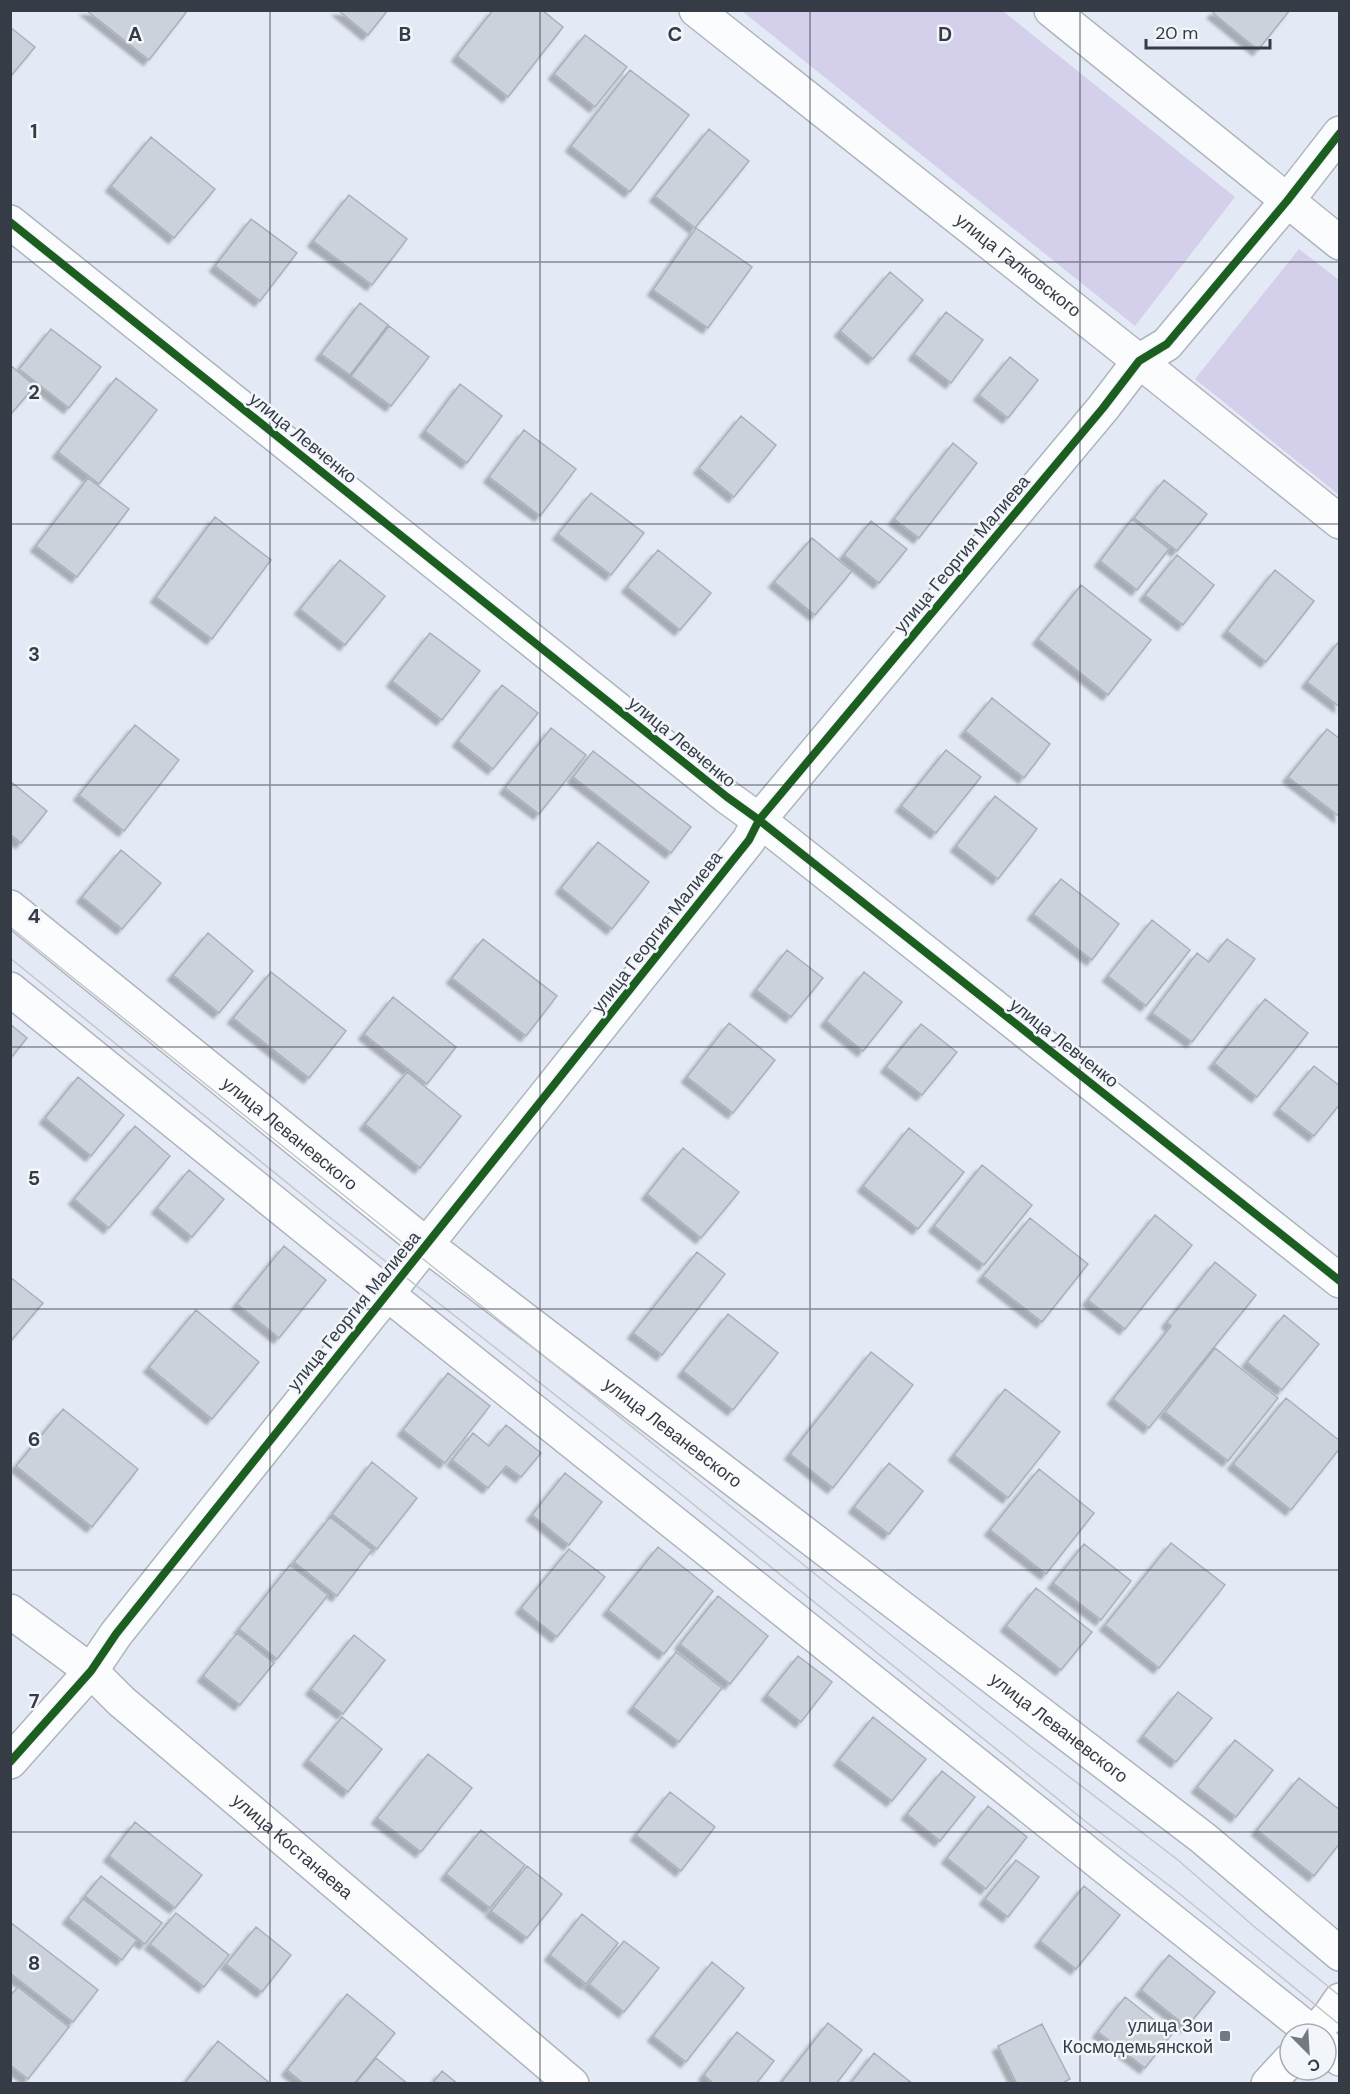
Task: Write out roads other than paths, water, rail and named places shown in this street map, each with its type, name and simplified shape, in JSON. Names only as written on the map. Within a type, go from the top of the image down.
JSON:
[{"type":"street","name":"улица Галковского","points":[[696,10],[1340,522]]},
{"type":"street","points":[[1052,10],[1340,243]]},
{"type":"street","name":"улица Георгия Малиева","points":[[10,1762],[91,1671],[116,1634],[386,1293],[427,1245],[749,840],[759,820],[1103,408],[1139,361],[1167,344],[1287,201],[1340,133]]},
{"type":"street","name":"улица Левченко","points":[[10,222],[726,797],[759,820],[1340,1281]]},
{"type":"street","name":"улица Леваневского","points":[[10,907],[427,1245],[1203,1838],[1340,1954]]},
{"type":"street","points":[[10,989],[386,1293],[1299,2022]]},
{"type":"street","name":"улица Костанаева","points":[[10,1611],[91,1671],[121,1701],[572,2084]]},
{"type":"street","points":[[1324,2022],[1340,2000]]},
{"type":"tram line","points":[[10,927],[1029,1746],[1178,1860],[1257,1929],[1340,1996]]},
{"type":"tram line","points":[[10,958],[328,1216],[667,1483],[1340,2025]]},
{"type":"place","name":"улица Зои Космодемьянской","points":[[1225,2036]]}]
